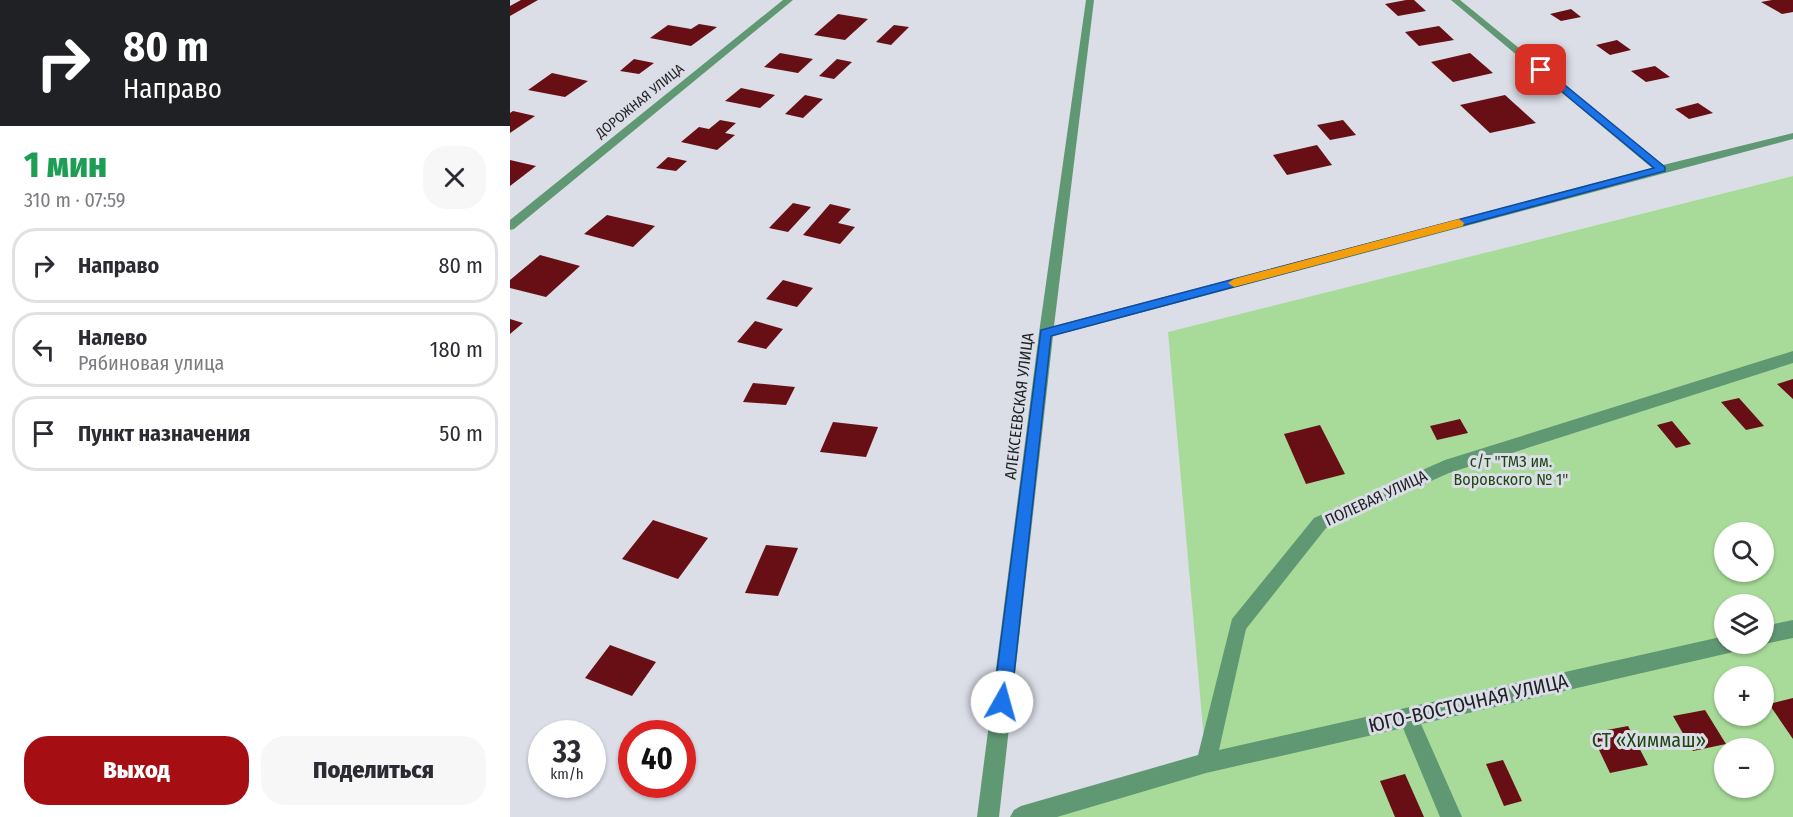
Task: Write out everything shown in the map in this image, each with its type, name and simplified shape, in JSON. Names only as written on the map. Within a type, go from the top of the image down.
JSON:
[{"type":"street","name":"ДОРОЖНАЯ УЛИЦА","points":[[510,226],[789,0]]},
{"type":"street","name":"АЛЕКСЕЕВСКАЯ УЛИЦА","points":[[988,817],[1046,333],[1090,0]]},
{"type":"street","points":[[1455,0],[1661,169]]},
{"type":"street","points":[[1046,333],[1793,136]]},
{"type":"street","name":"ПОЛЕВАЯ УЛИЦА","points":[[1206,763],[1238,626],[1320,523],[1445,467],[1793,357]]},
{"type":"street","points":[[1774,633],[1793,629]]},
{"type":"street","name":"ЮГО-ВОСТОЧНАЯ УЛИЦА","points":[[1021,817],[1206,763],[1714,647]]},
{"type":"street","points":[[1408,717],[1451,817]]},
{"type":"green space","name":"с/т \"ТМЗ им. Воровского № 1\"","points":[[1793,176],[1793,817],[1021,817],[1206,763],[1168,332]]},
{"type":"building","points":[[521,0],[538,0],[510,16],[510,6]]},
{"type":"building","points":[[1414,0],[1426,11],[1398,16],[1385,4]]},
{"type":"building","points":[[1793,0],[1793,12],[1782,14],[1761,2]]},
{"type":"building","points":[[1571,9],[1581,17],[1561,21],[1550,14]]},
{"type":"building","points":[[838,14],[868,19],[845,40],[814,35]]},
{"type":"building","points":[[699,24],[717,27],[691,46],[650,38],[668,25],[691,29]]},
{"type":"building","points":[[894,25],[909,27],[891,45],[876,42]]},
{"type":"building","points":[[1439,26],[1454,40],[1419,46],[1405,32]]},
{"type":"building","points":[[1617,40],[1631,50],[1610,55],[1596,45]]},
{"type":"building","points":[[780,53],[813,59],[798,73],[764,67]]},
{"type":"building","points":[[1470,53],[1493,73],[1453,82],[1431,62]]},
{"type":"building","points":[[634,59],[654,63],[639,74],[620,71]]},
{"type":"building","points":[[837,59],[852,62],[834,79],[819,76]]},
{"type":"building","points":[[1655,66],[1670,77],[1646,82],[1631,71]]},
{"type":"building","points":[[552,73],[588,81],[565,97],[528,90]]},
{"type":"building","points":[[741,88],[775,95],[760,108],[725,101]]},
{"type":"building","points":[[805,95],[823,99],[803,118],[785,114]]},
{"type":"building","points":[[1505,95],[1536,123],[1490,133],[1460,105]]},
{"type":"building","points":[[1698,103],[1713,113],[1689,119],[1675,109]]},
{"type":"building","points":[[513,111],[535,116],[510,133],[510,113]]},
{"type":"building","points":[[720,120],[736,123],[725,133],[735,135],[717,150],[681,142],[699,127],[709,129]]},
{"type":"building","points":[[1343,120],[1356,135],[1330,140],[1317,125]]},
{"type":"building","points":[[1317,145],[1332,165],[1287,175],[1273,155]]},
{"type":"building","points":[[668,157],[687,161],[676,171],[656,168]]},
{"type":"building","points":[[510,160],[536,166],[510,186]]},
{"type":"building","points":[[793,203],[811,207],[788,232],[769,228]]},
{"type":"building","points":[[830,204],[851,209],[838,223],[855,227],[840,244],[803,235]]},
{"type":"building","points":[[607,215],[655,226],[633,247],[584,234]]},
{"type":"building","points":[[540,255],[580,266],[546,297],[510,288],[510,280]]},
{"type":"building","points":[[783,280],[813,288],[797,307],[766,299]]},
{"type":"building","points":[[510,319],[523,323],[510,334]]},
{"type":"building","points":[[755,321],[783,329],[766,349],[737,342]]},
{"type":"building","points":[[1793,379],[1793,399],[1777,384]]},
{"type":"building","points":[[753,383],[795,387],[786,405],[743,402]]},
{"type":"building","points":[[1739,398],[1764,426],[1746,430],[1721,402]]},
{"type":"building","points":[[1460,419],[1468,433],[1437,440],[1430,426]]},
{"type":"building","points":[[1672,421],[1691,444],[1676,448],[1657,425]]},
{"type":"building","points":[[833,422],[878,427],[866,457],[820,452]]},
{"type":"building","points":[[1320,425],[1345,474],[1306,484],[1284,434]]},
{"type":"building","points":[[653,520],[708,538],[678,579],[622,559]]},
{"type":"building","points":[[766,545],[798,548],[778,596],[745,593]]},
{"type":"building","points":[[610,645],[656,662],[632,696],[585,678]]},
{"type":"building","points":[[1793,698],[1793,739],[1774,711],[1774,703]]},
{"type":"building","points":[[1705,710],[1722,738],[1714,738],[1714,747],[1693,751],[1673,716]]},
{"type":"building","points":[[1628,726],[1648,765],[1610,773],[1591,733]]},
{"type":"building","points":[[1503,760],[1522,801],[1504,806],[1486,764]]},
{"type":"building","points":[[1405,774],[1424,817],[1395,817],[1380,781]]},
{"type":"slow traffic","points":[[1234,283],[1459,223]]},
{"type":"route","points":[[1002,702],[1046,333],[1661,169],[1541,70]]},
{"type":"park label","name":"СТ «Химмаш»","points":[[1649,740]]}]
